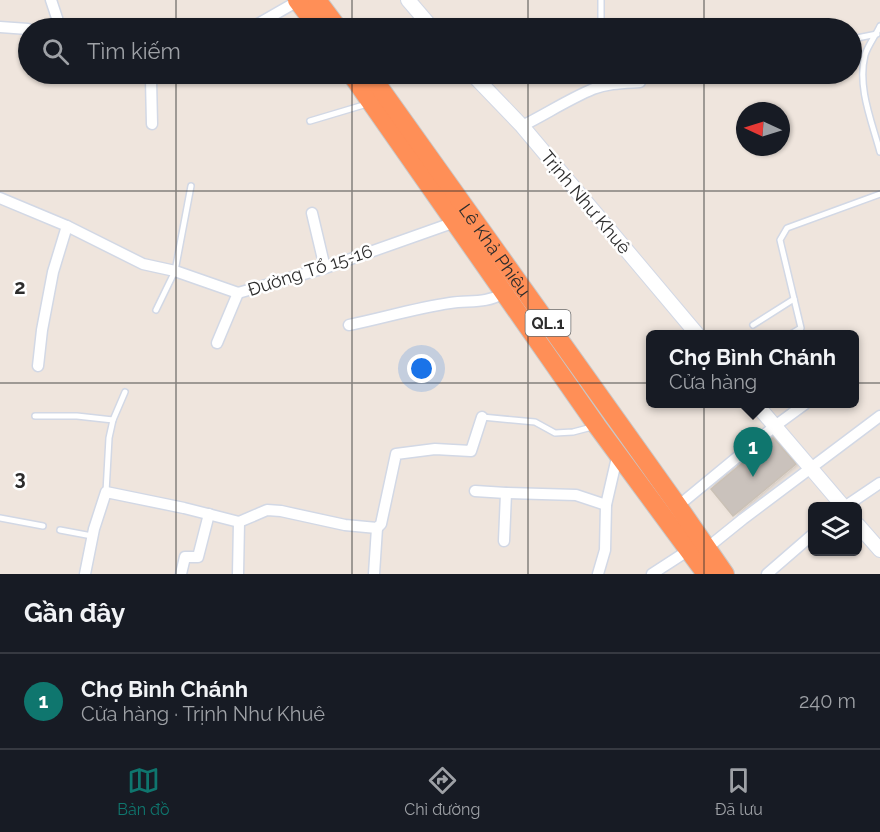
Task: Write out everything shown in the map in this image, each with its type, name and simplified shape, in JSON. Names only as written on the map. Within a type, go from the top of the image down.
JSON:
[{"type":"highway","points":[[298,0],[311,18]]},
{"type":"highway","points":[[317,0],[330,18]]},
{"type":"highway","name":"Lê Khả Phiêu","points":[[358,84],[597,426],[706,574]]},
{"type":"highway","name":"Lê Khả Phiêu","points":[[377,84],[725,574]]},
{"type":"street","points":[[51,0],[57,18]]},
{"type":"street","points":[[270,18],[298,0]]},
{"type":"street","points":[[408,0],[423,18]]},
{"type":"street","points":[[0,27],[18,28]]},
{"type":"street","points":[[151,84],[152,124]]},
{"type":"street","name":"Trịnh Như Khuê","points":[[482,84],[522,126],[694,330]]},
{"type":"street","points":[[522,126],[595,88],[615,84]]},
{"type":"street","name":"Đường Tổ 15-16","points":[[0,198],[68,226],[143,264],[175,271],[238,293],[325,268],[455,222]]},
{"type":"street","points":[[312,213],[325,268]]},
{"type":"street","points":[[38,366],[51,284],[68,226]]},
{"type":"street","points":[[217,343],[238,293]]},
{"type":"street","points":[[350,325],[451,303],[481,302],[494,299],[504,293]]},
{"type":"street","points":[[759,408],[841,502]]},
{"type":"street","points":[[678,506],[800,408]]},
{"type":"street","points":[[707,548],[810,467],[880,416]]},
{"type":"street","points":[[374,574],[377,528],[381,524],[396,454],[435,449],[471,451],[482,417]]},
{"type":"street","points":[[597,574],[605,550],[606,505],[618,453]]},
{"type":"street","points":[[852,502],[880,483]]},
{"type":"street","points":[[475,491],[576,495],[606,505]]},
{"type":"street","points":[[85,574],[92,536],[106,492],[239,522],[267,510],[345,525],[377,528]]},
{"type":"street","points":[[504,541],[506,493]]},
{"type":"street","points":[[182,574],[185,557],[198,556],[209,514]]},
{"type":"street","points":[[238,574],[239,522]]},
{"type":"street","points":[[862,530],[880,550]]},
{"type":"street","points":[[767,574],[808,539]]},
{"type":"street","points":[[652,574],[689,550]]},
{"type":"lane","points":[[601,0],[601,18]]},
{"type":"lane","points":[[880,26],[865,53],[863,73],[864,89],[880,152]]},
{"type":"lane","points":[[862,37],[877,34]]},
{"type":"lane","points":[[595,84],[595,88]]},
{"type":"lane","points":[[310,122],[372,103]]},
{"type":"lane","points":[[156,310],[175,271],[192,186]]},
{"type":"lane","points":[[798,330],[801,328],[780,240],[787,228],[880,194]]},
{"type":"lane","points":[[753,326],[794,299]]},
{"type":"lane","points":[[106,492],[109,438],[113,420],[125,392]]},
{"type":"lane","points":[[35,416],[76,416],[113,420]]},
{"type":"lane","points":[[482,417],[535,422],[555,433],[573,432],[597,426]]},
{"type":"lane","points":[[0,518],[43,526]]},
{"type":"lane","points":[[60,531],[92,536]]},
{"type":"building","points":[[773,438],[796,464],[733,516],[711,489]]},
{"type":"place","name":"Chợ Bình Chánh","points":[[753,477]]}]
